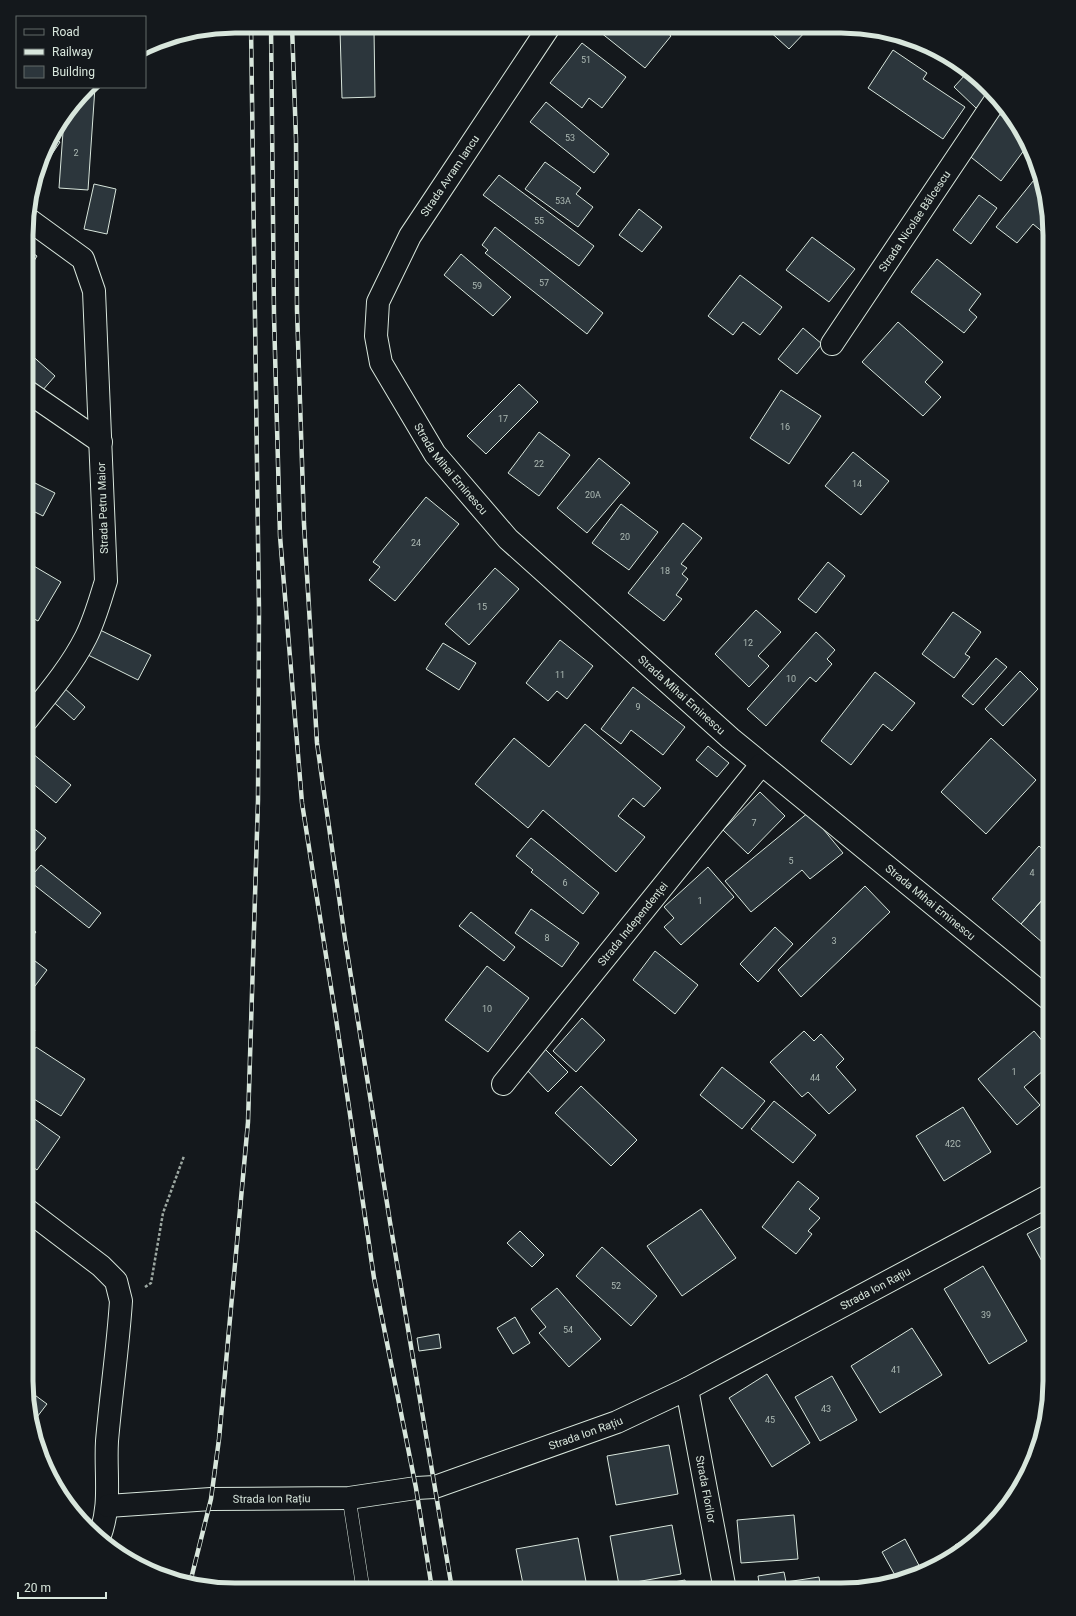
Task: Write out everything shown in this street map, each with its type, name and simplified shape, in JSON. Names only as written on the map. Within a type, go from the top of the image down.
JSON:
[{"type":"street","name":"Strada Avram Iancu","points":[[376,336],[378,302],[410,236],[545,33]]},
{"type":"street","name":"Strada Nicolae Bălcescu","points":[[832,344],[994,103]]},
{"type":"street","name":"Strada Petru Maior","points":[[33,223],[83,259],[94,292],[106,581],[97,611],[86,638],[58,681],[33,712]]},
{"type":"street","name":"Strada Mihai Eminescu","points":[[376,336],[381,363],[435,454],[508,539],[724,733],[1043,994]]},
{"type":"street","points":[[33,395],[101,442]]},
{"type":"street","name":"Strada Independenței","points":[[503,1084],[762,765]]},
{"type":"street","name":"Strada Ion Rațiu","points":[[108,1506],[211,1499],[350,1498],[416,1488],[435,1487],[617,1422],[687,1389],[1043,1199]]},
{"type":"street","points":[[33,1214],[101,1266],[116,1281],[121,1301],[107,1443],[108,1506],[101,1532]]},
{"type":"street","name":"Strada Florilor","points":[[687,1389],[724,1583]]},
{"type":"lane","points":[[350,1498],[362,1583]]},
{"type":"path","points":[[121,1301],[151,1283],[163,1213],[184,1156]]},
{"type":"building","points":[[340,33],[374,33],[375,97],[342,98]]},
{"type":"building","points":[[601,33],[667,33],[671,36],[645,68]]},
{"type":"building","points":[[771,33],[804,33],[789,49]]},
{"type":"building","points":[[582,43],[626,77],[602,108],[589,98],[582,108],[550,83]]},
{"type":"building","points":[[893,50],[927,73],[923,79],[965,107],[943,139],[868,88]]},
{"type":"building","points":[[965,75],[988,96],[976,108],[954,87]]},
{"type":"building","points":[[95,89],[88,190],[59,188],[63,129],[83,102]]},
{"type":"building","points":[[546,102],[609,154],[594,173],[530,122]]},
{"type":"building","points":[[998,113],[1009,123],[1024,150],[1001,181],[967,154]]},
{"type":"building","points":[[57,140],[60,142],[47,162]]},
{"type":"building","points":[[545,162],[581,188],[576,194],[593,207],[578,227],[525,189]]},
{"type":"building","points":[[499,175],[594,246],[579,266],[483,195]]},
{"type":"building","points":[[1035,179],[1039,196],[1043,232],[1033,224],[1017,243],[996,227]]},
{"type":"building","points":[[94,184],[116,189],[107,234],[84,229]]},
{"type":"building","points":[[979,195],[997,208],[971,244],[953,230]]},
{"type":"building","points":[[639,209],[662,227],[642,252],[619,235]]},
{"type":"building","points":[[495,227],[603,313],[587,334],[485,253],[488,250],[482,245]]},
{"type":"building","points":[[812,237],[855,269],[829,302],[786,270]]},
{"type":"building","points":[[33,253],[37,256],[33,263]]},
{"type":"building","points":[[461,254],[511,297],[493,316],[444,275]]},
{"type":"building","points":[[937,259],[981,294],[969,310],[977,317],[964,333],[911,292]]},
{"type":"building","points":[[740,275],[782,307],[760,335],[743,322],[733,335],[708,316]]},
{"type":"building","points":[[898,322],[943,362],[925,382],[941,397],[923,416],[862,362]]},
{"type":"building","points":[[803,328],[822,344],[797,374],[778,359]]},
{"type":"building","points":[[33,356],[55,376],[42,391],[33,383]]},
{"type":"building","points":[[519,384],[538,402],[486,454],[467,436]]},
{"type":"building","points":[[781,390],[821,416],[789,464],[750,438]]},
{"type":"building","points":[[539,432],[570,455],[539,496],[508,473]]},
{"type":"building","points":[[853,452],[889,481],[861,515],[825,486]]},
{"type":"building","points":[[599,458],[630,483],[587,533],[557,508]]},
{"type":"building","points":[[33,482],[55,493],[43,516],[33,511]]},
{"type":"building","points":[[426,497],[459,524],[395,601],[369,580],[380,567],[373,562]]},
{"type":"building","points":[[621,504],[658,532],[629,570],[592,543]]},
{"type":"building","points":[[683,523],[702,538],[681,564],[687,568],[682,574],[688,579],[676,595],[682,599],[664,621],[628,593]]},
{"type":"building","points":[[828,562],[845,576],[816,613],[798,599]]},
{"type":"building","points":[[33,566],[61,582],[38,621],[33,618]]},
{"type":"building","points":[[495,568],[519,589],[469,645],[445,624]]},
{"type":"building","points":[[756,610],[781,632],[758,656],[769,666],[749,687],[715,654]]},
{"type":"building","points":[[953,612],[981,632],[965,654],[970,657],[954,678],[922,654]]},
{"type":"building","points":[[96,628],[151,655],[138,680],[84,653]]},
{"type":"building","points":[[816,632],[835,650],[827,659],[832,664],[816,682],[810,677],[766,726],[747,709]]},
{"type":"building","points":[[560,640],[593,666],[567,699],[557,691],[548,701],[526,683]]},
{"type":"building","points":[[443,643],[476,663],[459,690],[426,669]]},
{"type":"building","points":[[996,658],[1007,667],[973,705],[962,696]]},
{"type":"building","points":[[1020,671],[1038,689],[1003,726],[985,709]]},
{"type":"building","points":[[875,672],[915,703],[892,731],[883,724],[851,765],[821,741]]},
{"type":"building","points":[[62,686],[85,707],[74,720],[50,699]]},
{"type":"building","points":[[633,687],[685,727],[663,755],[631,730],[621,744],[601,729]]},
{"type":"building","points":[[585,724],[661,788],[644,807],[633,798],[618,816],[645,837],[616,872],[543,810],[528,828],[475,784],[514,738],[549,767]]},
{"type":"building","points":[[991,738],[1036,780],[986,834],[941,792]]},
{"type":"building","points":[[708,746],[729,763],[717,777],[696,760]]},
{"type":"building","points":[[33,754],[71,785],[56,803],[33,784]]},
{"type":"building","points":[[760,792],[785,816],[748,854],[723,830]]},
{"type":"building","points":[[809,812],[843,853],[810,879],[802,870],[751,912],[725,881]]},
{"type":"building","points":[[33,828],[46,838],[33,854]]},
{"type":"building","points":[[531,838],[599,893],[583,914],[531,872],[533,870],[516,856]]},
{"type":"building","points":[[1039,846],[1043,850],[1043,899],[1021,924],[992,899]]},
{"type":"building","points":[[41,865],[101,913],[89,928],[33,884],[33,874]]},
{"type":"building","points":[[708,867],[734,897],[681,945],[664,927],[674,918],[664,907]]},
{"type":"building","points":[[865,886],[890,912],[801,997],[778,970]]},
{"type":"building","points":[[1043,899],[1043,943],[1021,924]]},
{"type":"building","points":[[531,909],[579,943],[562,967],[515,933]]},
{"type":"building","points":[[471,912],[515,947],[504,961],[459,926]]},
{"type":"building","points":[[775,927],[793,944],[758,982],[740,964]]},
{"type":"building","points":[[655,951],[698,985],[675,1014],[633,980]]},
{"type":"building","points":[[33,960],[47,970],[33,989]]},
{"type":"building","points":[[487,966],[529,998],[488,1052],[445,1020]]},
{"type":"building","points":[[582,1018],[605,1040],[576,1072],[553,1051]]},
{"type":"building","points":[[804,1031],[814,1041],[821,1034],[844,1059],[836,1067],[856,1090],[829,1114],[808,1092],[802,1097],[770,1062]]},
{"type":"building","points":[[1034,1031],[1043,1042],[1043,1071],[1024,1087],[1040,1105],[1017,1125],[978,1079]]},
{"type":"building","points":[[36,1047],[85,1079],[61,1116],[33,1098],[33,1052]]},
{"type":"building","points":[[544,1048],[568,1072],[548,1092],[524,1067]]},
{"type":"building","points":[[722,1067],[765,1101],[742,1129],[700,1095]]},
{"type":"building","points":[[581,1086],[637,1140],[611,1166],[555,1113]]},
{"type":"building","points":[[774,1101],[816,1135],[793,1163],[751,1129]]},
{"type":"building","points":[[963,1107],[991,1152],[944,1181],[916,1136]]},
{"type":"building","points":[[33,1118],[60,1137],[37,1170],[33,1167]]},
{"type":"building","points":[[798,1181],[819,1198],[809,1209],[820,1218],[808,1231],[812,1234],[796,1254],[762,1227]]},
{"type":"building","points":[[701,1209],[736,1258],[682,1296],[647,1246]]},
{"type":"building","points":[[1043,1226],[1043,1263],[1027,1234]]},
{"type":"building","points":[[520,1231],[544,1255],[532,1267],[507,1243]]},
{"type":"building","points":[[602,1247],[657,1296],[631,1326],[576,1276]]},
{"type":"building","points":[[983,1266],[1027,1341],[989,1364],[944,1289]]},
{"type":"building","points":[[557,1288],[601,1339],[569,1367],[539,1333],[546,1327],[531,1309]]},
{"type":"building","points":[[515,1317],[530,1343],[513,1354],[497,1328]]},
{"type":"building","points":[[912,1328],[942,1375],[880,1413],[851,1366]]},
{"type":"building","points":[[439,1334],[441,1348],[419,1351],[417,1338]]},
{"type":"building","points":[[767,1374],[810,1443],[772,1467],[729,1398]]},
{"type":"building","points":[[832,1376],[857,1420],[820,1441],[795,1397]]},
{"type":"building","points":[[33,1394],[47,1404],[37,1418]]},
{"type":"building","points":[[669,1445],[678,1494],[616,1505],[607,1456]]},
{"type":"building","points":[[794,1515],[798,1559],[741,1563],[737,1520]]},
{"type":"building","points":[[672,1525],[681,1574],[630,1583],[619,1583],[610,1536]]},
{"type":"building","points":[[969,1537],[956,1547],[955,1545]]},
{"type":"building","points":[[578,1538],[586,1583],[523,1583],[516,1549]]},
{"type":"building","points":[[905,1539],[920,1567],[895,1575],[882,1552]]},
{"type":"building","points":[[784,1572],[786,1582],[819,1577],[820,1583],[759,1583],[758,1576]]},
{"type":"building","points":[[685,1580],[686,1583],[668,1583]]},
{"type":"railway","points":[[191,1578],[211,1499],[219,1439],[248,1122],[258,800],[259,611],[251,33]]},
{"type":"railway","points":[[271,33],[274,316],[280,536],[302,803],[336,1019],[374,1278],[416,1488],[431,1583]]},
{"type":"railway","points":[[292,33],[296,139],[297,310],[304,524],[317,743],[345,939],[390,1222],[451,1583]]}]
